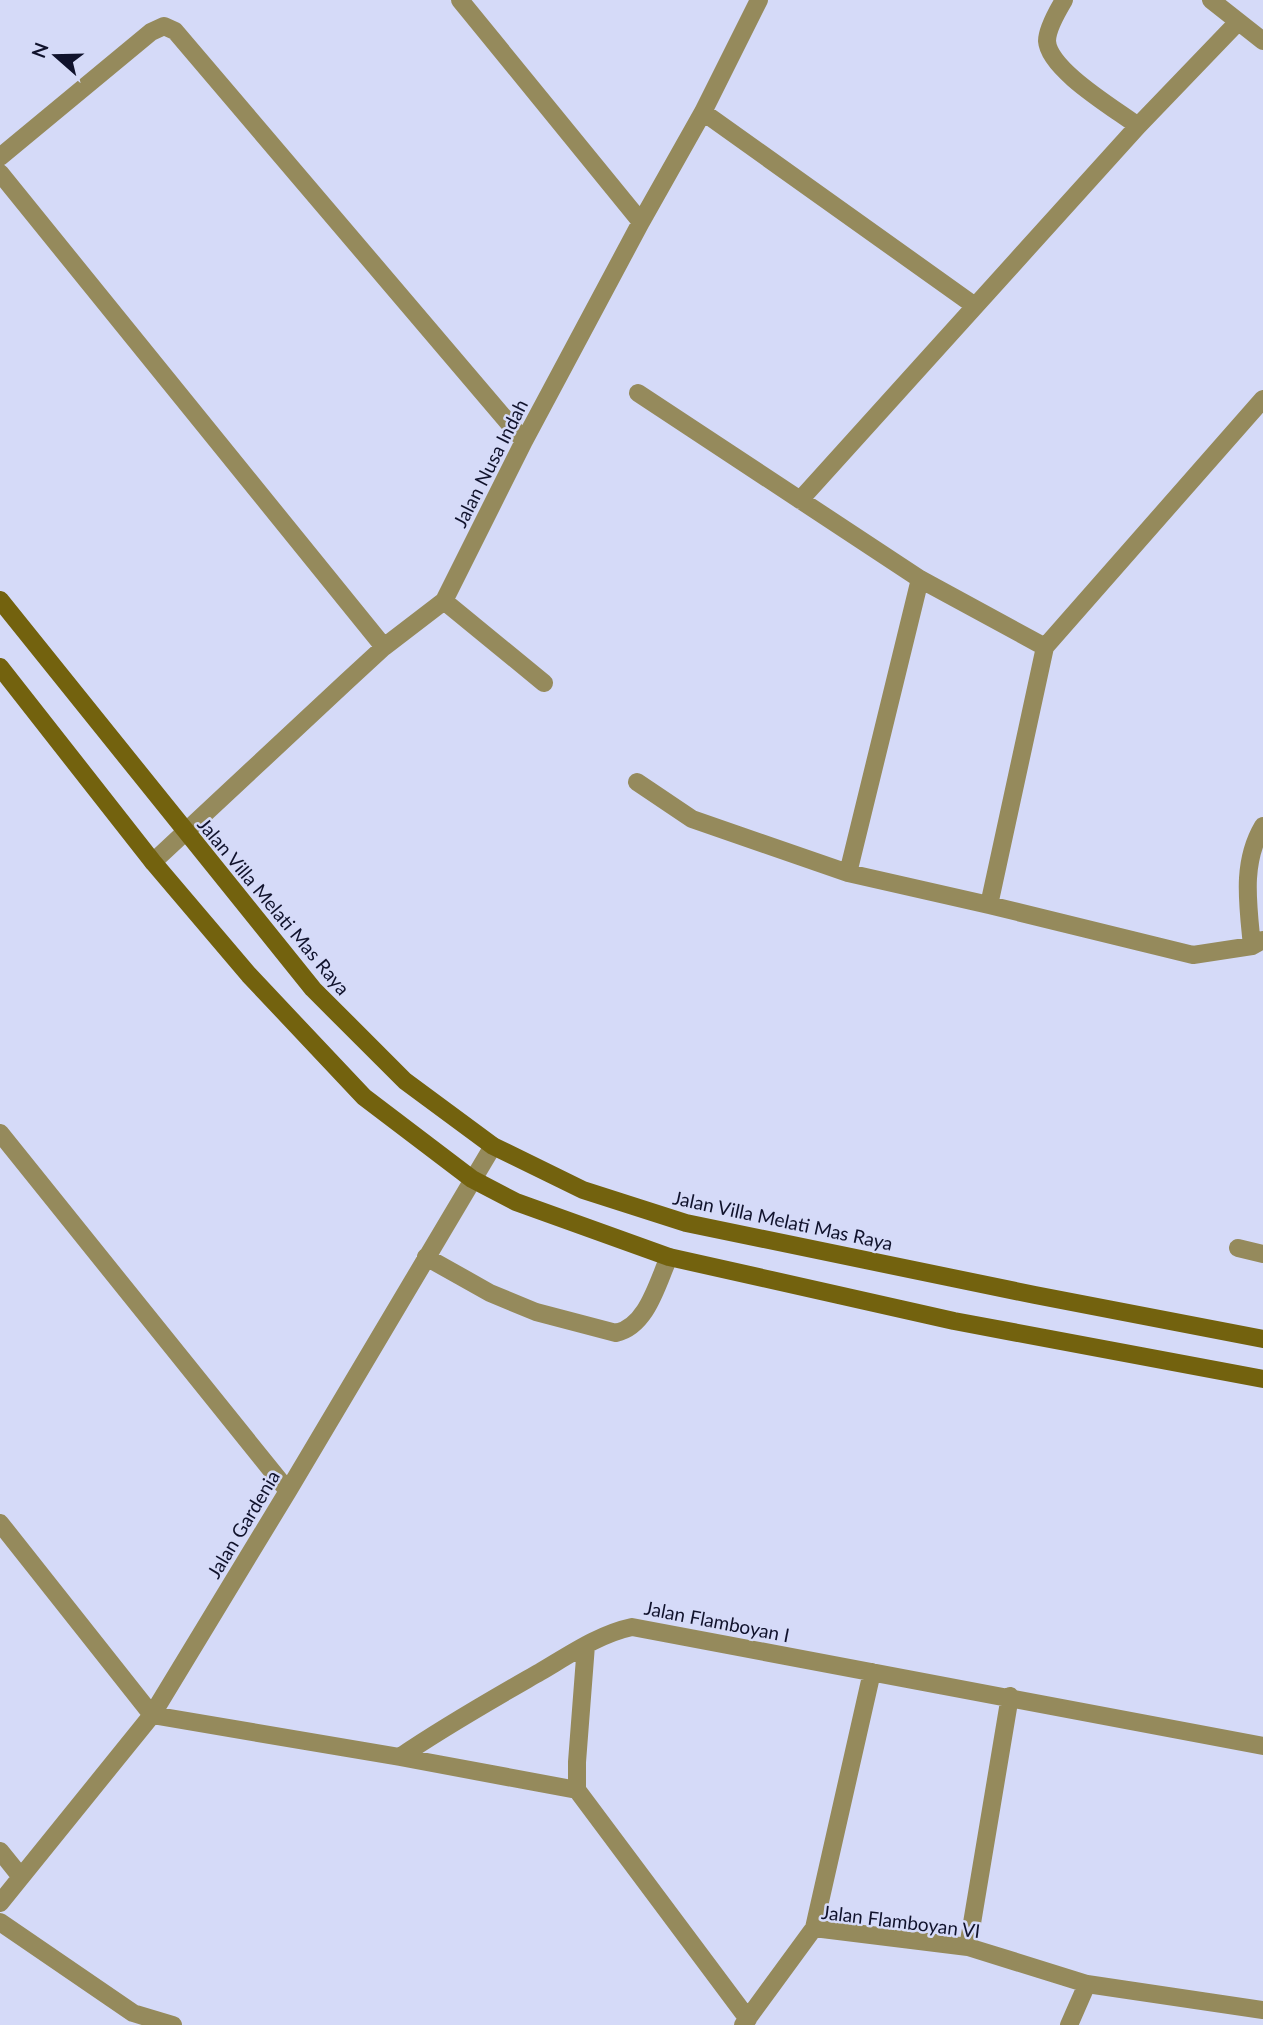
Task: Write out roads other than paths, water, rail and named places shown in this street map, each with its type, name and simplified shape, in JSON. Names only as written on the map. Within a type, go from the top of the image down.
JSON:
[{"type":"street","points":[[460,0],[641,222]]},
{"type":"street","name":"Jalan Nusa Indah","points":[[153,862],[384,648],[444,601],[524,441],[703,112],[759,0]]},
{"type":"street","points":[[1064,0],[1047,38],[1051,55],[1061,69],[1138,126]]},
{"type":"street","points":[[1210,0],[1263,41]]},
{"type":"street","points":[[800,500],[1138,126],[1237,23]]},
{"type":"street","points":[[0,157],[152,32],[164,26],[175,31],[524,441]]},
{"type":"street","points":[[703,112],[975,306]]},
{"type":"street","points":[[0,173],[384,648]]},
{"type":"street","points":[[638,393],[920,579],[1045,647]]},
{"type":"street","points":[[989,905],[1045,647],[1263,399]]},
{"type":"street","points":[[848,873],[920,579]]},
{"type":"street","name":"Jalan Villa Melati Mas Raya","points":[[0,600],[313,989],[405,1081],[493,1146],[583,1190],[686,1223],[1263,1339]]},
{"type":"street","points":[[444,601],[544,683]]},
{"type":"street","points":[[0,667],[153,862],[249,975],[364,1097],[472,1179],[516,1202],[669,1257],[954,1321],[1263,1379]]},
{"type":"street","points":[[637,782],[692,819],[848,873],[1193,955],[1257,943],[1246,886],[1253,843],[1263,825]]},
{"type":"street","points":[[0,1133],[288,1491]]},
{"type":"street","name":"Jalan Gardenia","points":[[0,1903],[152,1715],[493,1146]]},
{"type":"street","points":[[1238,1248],[1263,1254]]},
{"type":"street","points":[[426,1256],[490,1293],[536,1312],[616,1333],[627,1331],[639,1322],[669,1257]]},
{"type":"street","points":[[0,1523],[152,1715],[577,1790]]},
{"type":"street","name":"Jalan Flamboyan I","points":[[400,1757],[435,1732],[586,1645],[616,1630],[632,1627],[1010,1696],[1263,1746]]},
{"type":"street","points":[[586,1645],[577,1790],[745,2022]]},
{"type":"street","points":[[814,1928],[872,1672]]},
{"type":"street","points":[[968,1947],[1010,1696]]},
{"type":"street","points":[[0,1850],[21,1877]]},
{"type":"street","points":[[0,1922],[133,2013],[173,2025]]},
{"type":"street","name":"Jalan Flamboyan VI","points":[[745,2022],[814,1928],[968,1947],[1087,1984],[1263,2010]]},
{"type":"street","points":[[1069,2025],[1087,1984]]}]
